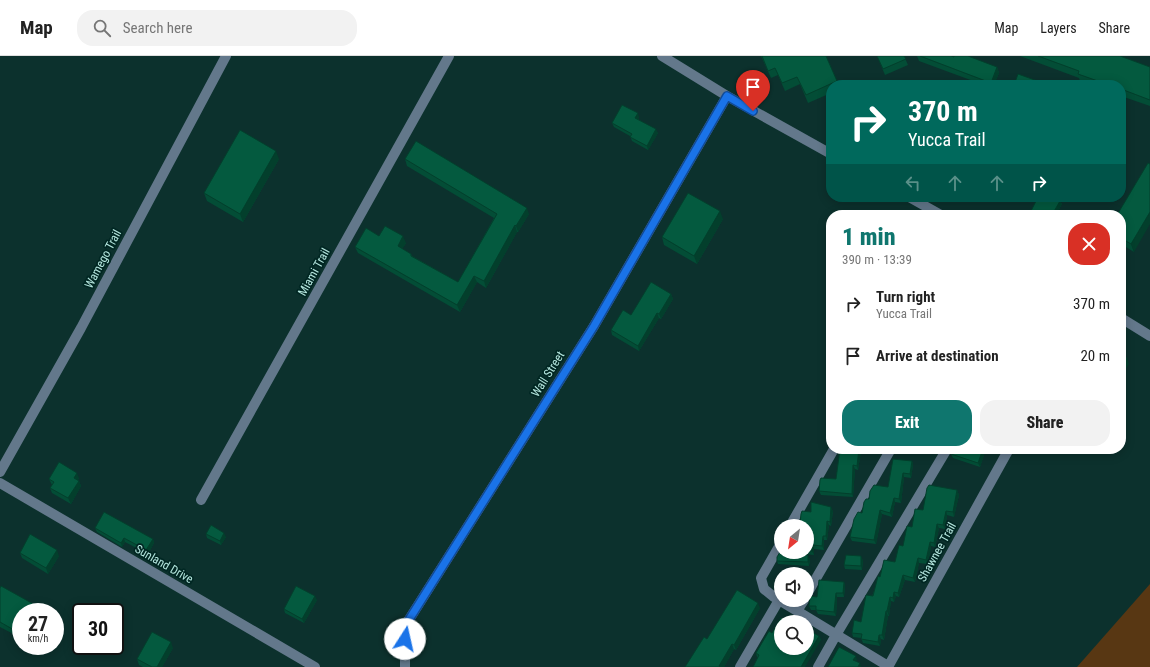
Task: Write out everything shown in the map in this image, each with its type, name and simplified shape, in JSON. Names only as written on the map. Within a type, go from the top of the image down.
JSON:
[{"type":"street","name":"Wamego Trail","points":[[0,472],[81,328],[226,56]]},
{"type":"street","name":"Miami Trail","points":[[201,500],[449,56]]},
{"type":"street","points":[[662,56],[727,96],[826,151]]},
{"type":"street","name":"Wall Street","points":[[405,667],[405,626],[594,326],[727,96]]},
{"type":"street","points":[[918,202],[932,210]]},
{"type":"street","points":[[1126,321],[1150,336]]},
{"type":"street","points":[[794,519],[831,454]]},
{"type":"street","points":[[814,582],[888,454]]},
{"type":"street","points":[[818,667],[944,454]]},
{"type":"street","name":"Shawnee Trail","points":[[888,667],[1006,454]]},
{"type":"street","name":"Sunland Drive","points":[[0,483],[315,667]]},
{"type":"street","points":[[774,555],[761,578],[764,589],[774,596]]},
{"type":"street","points":[[740,667],[775,607]]},
{"type":"street","points":[[790,607],[888,667]]},
{"type":"street","points":[[797,611],[800,607]]},
{"type":"shaded area","points":[[1150,584],[1150,667],[1077,667]]},
{"type":"building","points":[[762,56],[826,56],[837,80],[826,80],[826,86],[806,95],[797,77],[782,83],[775,68],[768,71]]},
{"type":"building","points":[[877,56],[904,56],[906,59],[883,69]]},
{"type":"building","points":[[920,56],[968,56],[997,67],[992,80],[983,80]]},
{"type":"building","points":[[1038,56],[1120,56],[1150,67],[1150,100],[1126,91],[1126,80],[1095,80],[1078,74],[1079,71]]},
{"type":"building","points":[[1018,74],[1035,80],[1016,80]]},
{"type":"building","points":[[622,105],[638,113],[635,118],[656,129],[647,146],[630,137],[632,134],[612,123]]},
{"type":"building","points":[[240,130],[276,151],[240,214],[204,193]]},
{"type":"building","points":[[416,141],[527,208],[516,226],[515,225],[484,281],[474,276],[457,305],[355,247],[366,228],[379,236],[385,226],[403,236],[398,246],[411,254],[411,256],[458,282],[497,214],[405,159]]},
{"type":"building","points":[[1148,163],[1150,164],[1150,212],[1131,244],[1126,241],[1126,210],[1120,210]]},
{"type":"building","points":[[688,193],[720,211],[694,256],[662,237]]},
{"type":"building","points":[[1036,202],[1059,202],[1055,210],[1032,210]]},
{"type":"building","points":[[651,282],[671,294],[659,314],[657,313],[638,346],[611,330],[623,310],[631,315]]},
{"type":"building","points":[[839,454],[858,454],[857,466],[853,465],[852,494],[819,491],[821,478],[836,479]]},
{"type":"building","points":[[951,454],[981,454],[978,463]]},
{"type":"building","points":[[893,459],[912,461],[910,474],[903,473],[899,499],[894,498],[890,513],[880,510],[874,540],[850,537],[854,519],[858,512],[862,513],[864,502],[866,499],[869,499],[870,491],[874,485],[888,487]]},
{"type":"building","points":[[59,462],[77,473],[74,478],[79,481],[68,498],[50,488],[54,482],[49,479]]},
{"type":"building","points":[[929,485],[957,490],[953,512],[946,511],[943,525],[937,524],[934,543],[930,542],[926,560],[918,558],[913,578],[903,575],[898,593],[894,592],[893,598],[890,597],[882,635],[879,635],[878,642],[861,639],[862,634],[852,633],[854,620],[861,622],[866,595],[873,596],[884,560],[895,562],[899,545],[903,546],[907,526],[912,527],[915,509],[923,510],[927,488]]},
{"type":"building","points":[[811,502],[831,507],[830,522],[827,521],[826,536],[823,536],[822,546],[814,545],[814,519],[800,519],[802,511],[811,512]]},
{"type":"building","points":[[104,512],[153,539],[146,550],[124,538],[121,543],[95,528]]},
{"type":"building","points":[[211,525],[224,533],[220,541],[206,534]]},
{"type":"building","points":[[30,534],[57,550],[46,568],[20,553]]},
{"type":"building","points":[[846,555],[861,556],[861,566],[844,565]]},
{"type":"building","points":[[777,559],[808,559],[808,562],[777,561]]},
{"type":"building","points":[[819,580],[844,582],[843,593],[836,593],[834,612],[816,610],[816,606],[814,606],[814,597],[817,597]]},
{"type":"building","points":[[1,586],[32,603],[12,603],[12,629],[0,622]]},
{"type":"building","points":[[296,586],[315,596],[302,619],[284,609]]},
{"type":"building","points":[[737,590],[758,603],[734,645],[732,644],[719,666],[721,667],[685,667],[704,637],[707,639]]},
{"type":"building","points":[[774,630],[774,655],[808,655],[801,667],[753,667],[759,655],[756,653],[769,631],[772,633]]},
{"type":"building","points":[[152,632],[171,642],[157,667],[152,667],[137,659]]},
{"type":"building","points":[[814,633],[819,636],[814,645]]},
{"type":"building","points":[[839,647],[856,656],[853,660],[860,663],[858,667],[828,667]]},
{"type":"route","points":[[405,639],[405,626],[594,326],[727,96],[753,111]]}]
